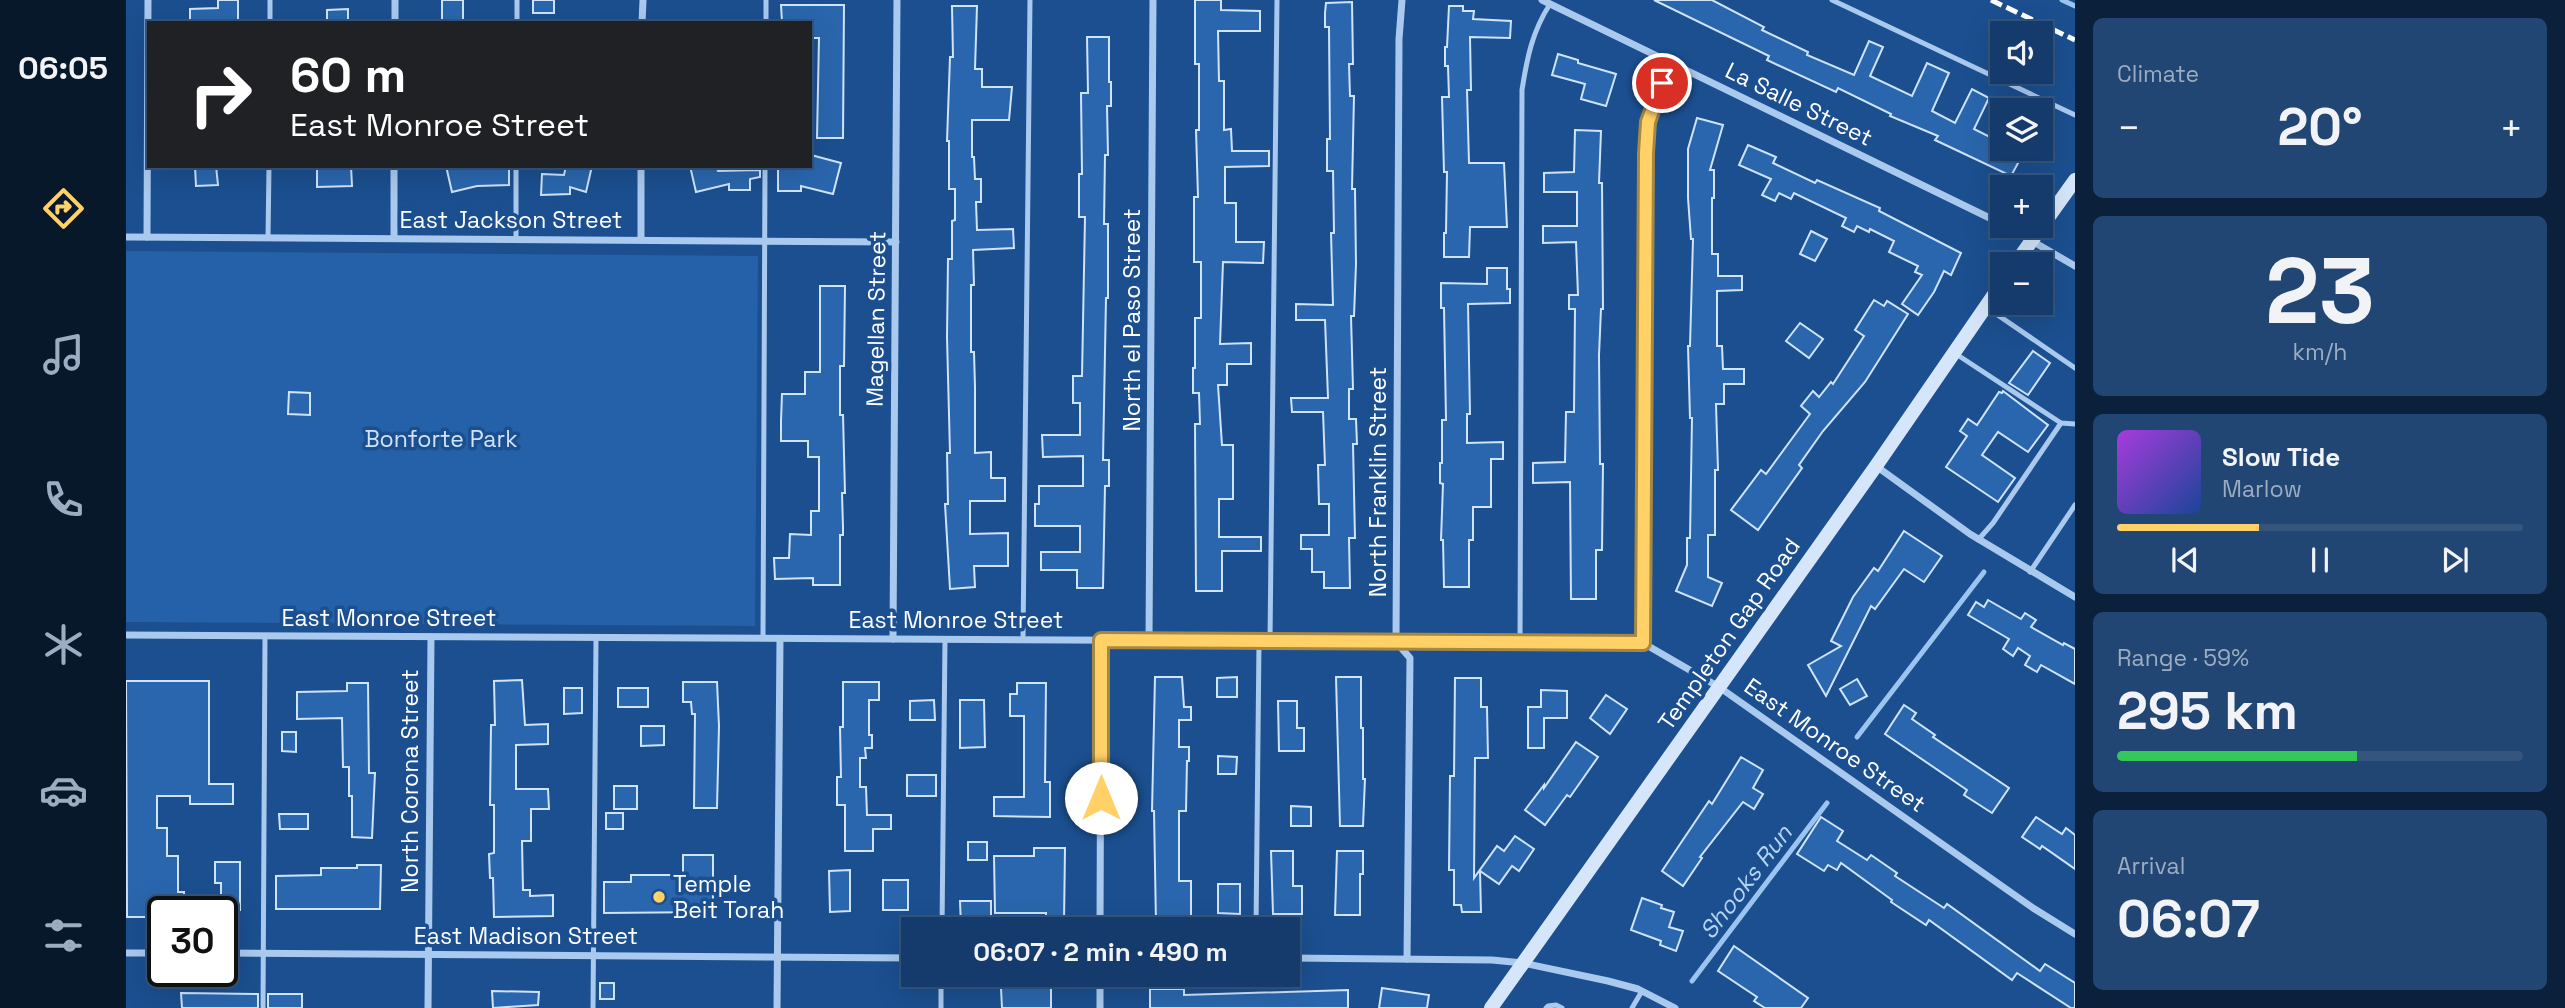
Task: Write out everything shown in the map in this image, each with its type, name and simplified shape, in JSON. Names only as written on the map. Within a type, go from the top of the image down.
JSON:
[{"type":"street","points":[[148,0],[148,21]]},
{"type":"street","points":[[395,21],[396,0]]},
{"type":"street","points":[[642,21],[643,0]]},
{"type":"street","name":"Magellan Street","points":[[892,639],[897,0]]},
{"type":"street","name":"North el Paso Street","points":[[1149,640],[1153,0]]},
{"type":"street","name":"North Franklin Street","points":[[1402,0],[1399,53],[1396,642],[1410,658],[1407,959]]},
{"type":"street","name":"La Salle Street","points":[[1546,2],[1990,218]]},
{"type":"street","points":[[1643,643],[1646,153],[1651,110],[1672,63]]},
{"type":"street","points":[[147,168],[147,237]]},
{"type":"street","points":[[394,168],[394,238]]},
{"type":"street","points":[[641,168],[641,240]]},
{"type":"street","points":[[2023,252],[2075,180]]},
{"type":"street","name":"East Jackson Street","points":[[126,237],[896,242]]},
{"type":"street","name":"La Salle Street","points":[[2027,238],[2075,266]]},
{"type":"street","name":"Templeton Gap Road","points":[[1491,1008],[1990,301]]},
{"type":"street","points":[[1876,466],[1978,540],[2075,597]]},
{"type":"street","name":"East Monroe Street","points":[[126,635],[1643,643],[1719,687],[2075,934]]},
{"type":"street","name":"North Corona Street","points":[[428,1008],[431,638]]},
{"type":"street","points":[[777,1008],[780,639]]},
{"type":"street","points":[[1100,917],[1101,640]]},
{"type":"street","points":[[126,953],[147,953]]},
{"type":"street","name":"East Madison Street","points":[[238,953],[901,958]]},
{"type":"street","points":[[1300,958],[1492,960],[1523,963],[1642,991],[1675,1008]]},
{"type":"street","points":[[1100,987],[1100,1008]]},
{"type":"lane","points":[[270,0],[270,21]]},
{"type":"lane","points":[[517,0],[517,21]]},
{"type":"lane","points":[[766,0],[766,21]]},
{"type":"lane","points":[[1024,639],[1030,0]]},
{"type":"lane","points":[[1270,641],[1277,0]]},
{"type":"lane","points":[[1832,0],[2075,115]]},
{"type":"lane","points":[[1520,642],[1522,90],[1528,50],[1546,2]]},
{"type":"lane","points":[[268,237],[269,168]]},
{"type":"lane","points":[[516,168],[516,239]]},
{"type":"lane","points":[[763,639],[765,168]]},
{"type":"lane","points":[[1986,307],[2075,368]]},
{"type":"lane","points":[[1955,353],[2062,422],[2075,424]]},
{"type":"lane","points":[[1978,540],[1993,523],[2062,422]]},
{"type":"lane","points":[[2030,572],[2075,505]]},
{"type":"lane","points":[[263,1008],[265,636]]},
{"type":"lane","points":[[593,1008],[596,639]]},
{"type":"lane","points":[[942,917],[945,639]]},
{"type":"lane","points":[[1256,917],[1259,641]]},
{"type":"lane","points":[[941,1008],[942,987]]},
{"type":"lane","points":[[1632,1008],[1642,991]]},
{"type":"lane","points":[[1546,1008],[1556,1005],[1562,1008]]},
{"type":"green space","name":"Bonforte Park","points":[[126,251],[758,256],[755,626],[126,622]]},
{"type":"building","points":[[218,0],[238,0],[238,21],[190,21],[190,9],[218,8]]},
{"type":"building","points":[[442,0],[463,0],[463,21],[442,21]]},
{"type":"building","points":[[533,0],[554,0],[554,13],[533,13]]},
{"type":"building","points":[[1195,0],[1221,0],[1221,10],[1260,11],[1260,31],[1218,31],[1219,81],[1224,81],[1224,130],[1231,129],[1232,151],[1269,151],[1269,166],[1225,167],[1225,203],[1236,203],[1236,242],[1264,242],[1263,263],[1223,262],[1220,344],[1251,343],[1251,364],[1227,364],[1227,385],[1218,385],[1222,445],[1233,445],[1233,499],[1219,499],[1219,537],[1261,537],[1261,551],[1222,551],[1222,591],[1196,591],[1195,424],[1200,424],[1199,393],[1193,393],[1193,368],[1195,318],[1201,318],[1201,262],[1194,262],[1194,197],[1198,197],[1196,130],[1199,130]]},
{"type":"building","points":[[1654,0],[1712,0],[1764,27],[1762,30],[1808,52],[1807,55],[1854,75],[1869,41],[1883,47],[1870,76],[1912,96],[1927,63],[1949,73],[1932,111],[1955,123],[1972,89],[1989,98],[1974,129],[1990,137],[1990,161],[2019,161],[2012,175],[2009,175],[1935,140],[1938,136],[1890,116],[1891,114],[1838,88],[1836,92],[1767,60],[1769,56]]},
{"type":"building","points":[[1352,2],[1353,64],[1349,64],[1350,96],[1354,96],[1352,189],[1355,189],[1356,264],[1354,316],[1351,316],[1353,389],[1349,389],[1349,419],[1356,419],[1357,444],[1353,444],[1355,538],[1349,538],[1350,588],[1324,588],[1324,572],[1312,572],[1312,549],[1301,549],[1301,535],[1329,535],[1329,504],[1319,504],[1318,465],[1325,465],[1323,412],[1292,412],[1291,398],[1328,398],[1325,320],[1296,320],[1296,304],[1333,305],[1333,171],[1327,171],[1327,139],[1330,139],[1329,27],[1325,27],[1325,13],[1326,3]]},
{"type":"building","points":[[781,5],[844,5],[843,138],[817,138],[819,38],[813,38],[813,22],[782,21]]},
{"type":"building","points":[[952,6],[977,6],[975,69],[982,69],[982,87],[1012,87],[1009,120],[972,120],[972,157],[975,179],[981,179],[981,202],[976,202],[977,230],[1013,229],[1014,248],[973,250],[974,285],[971,285],[975,453],[991,452],[991,478],[1005,478],[1005,501],[970,501],[970,534],[1008,533],[1008,566],[974,566],[975,587],[950,589],[945,504],[948,504],[947,453],[950,453],[948,259],[952,259],[952,221],[955,220],[955,189],[949,189],[947,141],[950,57],[953,57]]},
{"type":"building","points":[[1449,6],[1463,6],[1463,11],[1474,11],[1473,19],[1511,21],[1510,38],[1470,37],[1471,90],[1467,90],[1469,163],[1504,163],[1507,227],[1470,227],[1469,257],[1444,257],[1447,172],[1444,172],[1442,97],[1449,97],[1445,47]]},
{"type":"building","points":[[348,9],[348,21],[327,21],[327,10]]},
{"type":"building","points":[[1087,37],[1109,37],[1111,82],[1111,106],[1107,106],[1108,155],[1105,155],[1104,224],[1108,224],[1108,298],[1103,460],[1109,460],[1109,486],[1105,486],[1103,588],[1077,588],[1077,570],[1041,570],[1041,552],[1080,552],[1080,526],[1035,526],[1035,504],[1039,504],[1039,486],[1083,486],[1083,456],[1043,457],[1042,435],[1080,435],[1080,403],[1073,403],[1073,376],[1082,376],[1085,217],[1079,217],[1079,174],[1082,174],[1081,93],[1088,93]]},
{"type":"building","points":[[1558,54],[1616,74],[1606,106],[1581,99],[1585,84],[1552,75]]},
{"type":"building","points":[[1697,118],[1723,125],[1710,170],[1714,170],[1712,254],[1718,254],[1718,276],[1742,276],[1742,290],[1717,291],[1717,346],[1722,346],[1723,369],[1744,369],[1744,384],[1724,384],[1724,404],[1716,404],[1718,470],[1715,470],[1715,535],[1708,535],[1708,577],[1722,583],[1712,606],[1676,591],[1687,565],[1687,538],[1690,538],[1692,418],[1688,346],[1693,239],[1688,198],[1688,149]]},
{"type":"building","points":[[1575,130],[1601,131],[1599,183],[1602,183],[1603,309],[1599,355],[1600,464],[1603,464],[1602,550],[1596,550],[1596,599],[1571,599],[1570,482],[1533,483],[1533,463],[1565,462],[1566,412],[1574,412],[1575,309],[1569,309],[1569,295],[1578,295],[1576,242],[1543,243],[1543,226],[1577,226],[1577,192],[1544,192],[1544,173],[1574,172]]},
{"type":"building","points":[[1748,145],[1776,157],[1773,163],[1815,183],[1817,180],[1880,208],[1879,211],[1961,253],[1951,275],[1944,271],[1918,315],[1902,304],[1922,275],[1915,272],[1918,266],[1889,252],[1894,241],[1870,229],[1869,232],[1857,226],[1854,232],[1842,226],[1846,218],[1794,193],[1791,199],[1779,193],[1775,201],[1762,195],[1771,179],[1739,165]]},
{"type":"building","points":[[812,155],[841,163],[833,194],[801,186],[801,191],[778,191],[778,168],[812,168]]},
{"type":"building","points":[[195,168],[216,168],[218,185],[196,186]]},
{"type":"building","points":[[317,168],[351,168],[352,186],[317,187]]},
{"type":"building","points":[[446,168],[509,168],[509,185],[477,186],[452,192]]},
{"type":"building","points":[[566,168],[592,168],[586,192],[570,187],[570,194],[541,195],[542,174],[564,175]]},
{"type":"building","points":[[690,168],[717,168],[718,171],[760,170],[760,177],[750,179],[750,190],[729,190],[729,184],[696,192]]},
{"type":"building","points":[[1811,231],[1827,239],[1815,261],[1800,254]]},
{"type":"building","points":[[1487,268],[1507,268],[1510,303],[1468,304],[1470,414],[1467,414],[1467,443],[1503,442],[1503,459],[1491,459],[1491,507],[1473,507],[1473,540],[1469,540],[1469,587],[1444,587],[1441,540],[1443,484],[1440,483],[1440,463],[1442,420],[1446,420],[1441,283],[1487,284]]},
{"type":"building","points":[[820,286],[845,286],[844,366],[840,366],[845,493],[842,493],[840,585],[813,585],[813,578],[775,579],[774,558],[789,558],[790,534],[811,535],[811,511],[819,511],[819,457],[808,457],[808,441],[781,441],[781,421],[782,394],[805,394],[805,372],[820,372]]},
{"type":"building","points":[[1874,300],[1884,306],[1887,301],[1908,314],[1865,382],[1823,431],[1799,465],[1802,468],[1758,530],[1731,510],[1761,470],[1766,474],[1810,414],[1801,406],[1813,391],[1819,397],[1831,382],[1833,384],[1864,336],[1855,330]]},
{"type":"building","points":[[1800,323],[1823,339],[1809,358],[1786,341]]},
{"type":"building","points":[[2033,351],[2050,363],[2028,395],[2009,383]]},
{"type":"building","points":[[2003,391],[2048,425],[2028,452],[1998,432],[1982,455],[2015,478],[1998,502],[1946,467],[1967,436],[1960,431],[1968,419],[1977,425],[1999,392]]},
{"type":"building","points":[[289,392],[310,393],[310,415],[288,414]]},
{"type":"building","points":[[1904,531],[1942,556],[1924,582],[1904,569],[1875,609],[1871,606],[1826,696],[1808,665],[1841,646],[1831,641],[1853,597],[1874,568],[1878,571]]},
{"type":"building","points":[[1988,600],[2021,619],[2025,613],[2036,620],[2031,627],[2075,649],[2075,684],[2041,665],[2037,672],[2025,665],[2030,656],[2018,648],[2013,656],[2003,649],[2009,639],[1968,615],[1976,602],[1984,607]]},
{"type":"building","points":[[1155,677],[1182,677],[1184,707],[1191,707],[1191,720],[1179,720],[1179,747],[1189,747],[1189,761],[1186,811],[1179,811],[1179,881],[1191,881],[1191,917],[1156,917],[1152,811]]},
{"type":"building","points":[[1237,677],[1237,697],[1217,697],[1217,678]]},
{"type":"building","points":[[1336,677],[1361,677],[1365,779],[1363,826],[1340,826]]},
{"type":"building","points":[[1455,678],[1481,678],[1481,707],[1487,707],[1488,758],[1475,758],[1474,878],[1497,846],[1504,851],[1515,836],[1534,849],[1519,871],[1512,866],[1499,884],[1480,871],[1481,912],[1462,912],[1461,905],[1454,905],[1454,870],[1449,870]]},
{"type":"building","points":[[1857,679],[1867,696],[1850,705],[1840,689]]},
{"type":"building","points":[[522,680],[525,725],[548,724],[548,744],[516,745],[516,789],[548,789],[549,809],[531,809],[531,841],[522,841],[523,890],[530,890],[530,896],[553,895],[553,916],[494,917],[489,854],[494,853],[494,805],[490,805],[491,725],[495,725],[494,681]]},
{"type":"building","points":[[126,681],[209,681],[209,784],[233,784],[233,804],[190,804],[190,796],[157,796],[157,828],[167,828],[167,856],[178,856],[178,892],[184,892],[184,896],[147,896],[147,917],[127,917]]},
{"type":"building","points":[[683,682],[717,682],[717,808],[694,808],[695,714],[692,714],[691,702],[683,702]]},
{"type":"building","points":[[843,682],[879,682],[879,700],[869,700],[869,735],[872,735],[872,748],[865,748],[866,758],[860,758],[860,787],[866,787],[867,815],[891,815],[891,829],[873,829],[873,851],[845,851],[845,805],[837,805],[837,777],[841,777]]},
{"type":"building","points":[[347,683],[368,683],[369,773],[375,773],[372,838],[352,837],[352,796],[349,796],[349,767],[343,767],[342,718],[297,719],[297,692],[347,691]]},
{"type":"building","points":[[1017,683],[1046,683],[1045,782],[1050,782],[1050,817],[994,816],[994,797],[1024,797],[1024,716],[1010,716],[1010,694],[1017,694]]},
{"type":"building","points":[[564,688],[582,688],[582,713],[564,714]]},
{"type":"building","points":[[618,688],[648,688],[648,707],[618,707]]},
{"type":"building","points":[[1541,690],[1567,691],[1567,718],[1544,718],[1544,748],[1528,748],[1528,707],[1541,707]]},
{"type":"building","points":[[1606,695],[1627,709],[1610,734],[1590,718]]},
{"type":"building","points":[[934,700],[935,720],[910,720],[910,701]]},
{"type":"building","points":[[960,700],[984,700],[985,747],[960,748]]},
{"type":"building","points":[[1278,701],[1297,701],[1297,728],[1304,728],[1304,751],[1279,751]]},
{"type":"building","points":[[1904,705],[1916,713],[1912,719],[1935,735],[1933,737],[2009,788],[1992,813],[1964,795],[1967,790],[1885,734]]},
{"type":"building","points":[[641,726],[664,726],[664,745],[641,746]]},
{"type":"building","points":[[282,732],[296,732],[296,752],[282,751]]},
{"type":"building","points":[[1576,742],[1598,757],[1570,797],[1567,795],[1545,825],[1525,810]]},
{"type":"building","points":[[1218,756],[1237,757],[1236,774],[1218,774]]},
{"type":"building","points":[[1741,757],[1763,770],[1753,788],[1763,794],[1754,809],[1743,802],[1700,857],[1702,858],[1683,886],[1662,871],[1709,801],[1712,804]]},
{"type":"building","points":[[907,775],[936,775],[936,796],[907,796]]},
{"type":"building","points":[[614,786],[637,786],[637,809],[614,809]]},
{"type":"building","points":[[1291,806],[1311,807],[1311,826],[1291,826]]},
{"type":"building","points":[[606,813],[623,813],[623,829],[606,829]]},
{"type":"building","points":[[279,814],[308,814],[308,829],[280,829]]},
{"type":"building","points":[[1821,817],[1843,831],[1837,841],[1867,860],[1871,855],[1897,873],[1895,876],[1944,908],[1947,904],[2040,971],[2045,964],[2075,983],[2075,1008],[2017,973],[2012,980],[1929,920],[1926,925],[1891,902],[1892,900],[1841,863],[1837,870],[1828,865],[1824,871],[1797,854]]},
{"type":"building","points":[[2036,817],[2062,834],[2066,828],[2075,835],[2075,869],[2042,846],[2040,849],[2022,837]]},
{"type":"building","points":[[968,842],[987,842],[987,860],[968,860]]},
{"type":"building","points":[[1034,848],[1065,848],[1064,917],[1046,917],[1046,913],[995,913],[994,856],[1034,856]]},
{"type":"building","points":[[1271,851],[1293,851],[1293,886],[1302,886],[1302,914],[1273,914]]},
{"type":"building","points":[[1337,851],[1363,851],[1360,915],[1335,915]]},
{"type":"building","name":"Temple Beit Torah","points":[[683,855],[713,855],[713,912],[604,913],[604,882],[631,882],[631,875],[683,875]]},
{"type":"building","points":[[215,862],[240,862],[240,910],[238,896],[221,896],[221,883],[215,883]]},
{"type":"building","points":[[357,865],[381,865],[380,909],[276,909],[276,876],[321,875],[321,868],[357,868]]},
{"type":"building","points":[[850,870],[850,911],[830,912],[829,871]]},
{"type":"building","points":[[883,880],[908,880],[908,910],[883,910]]},
{"type":"building","points":[[1218,884],[1240,884],[1240,914],[1218,913]]},
{"type":"building","points":[[1642,898],[1674,912],[1669,927],[1683,931],[1676,951],[1660,945],[1661,941],[1631,930]]},
{"type":"building","points":[[960,901],[991,901],[991,917],[961,917]]},
{"type":"building","points":[[1734,946],[1808,998],[1801,1008],[1765,1008],[1754,1001],[1757,997],[1718,971]]},
{"type":"building","points":[[600,983],[614,983],[614,999],[600,999]]},
{"type":"building","points":[[1001,988],[1051,988],[1051,1008],[1002,1008]]},
{"type":"building","points":[[1382,988],[1429,995],[1427,1008],[1379,1008]]},
{"type":"building","points":[[1150,989],[1184,989],[1184,995],[1348,990],[1348,1008],[1150,1008]]},
{"type":"building","points":[[492,991],[539,992],[538,1005],[493,1008]]},
{"type":"building","points":[[181,993],[258,994],[258,1008],[182,1008]]},
{"type":"building","points":[[268,994],[302,994],[302,1008],[268,1008]]},
{"type":"waterway","points":[[2062,0],[2075,6]]},
{"type":"waterway","name":"Shooks Run","points":[[1857,737],[1984,572]]},
{"type":"waterway","name":"Shooks Run","points":[[1692,981],[1827,803]]},
{"type":"railway","points":[[1991,0],[2075,40]]},
{"type":"place","name":"Temple Beit Torah","points":[[659,897]]},
{"type":"route","points":[[1101,798],[1101,640],[1643,643],[1646,153],[1648,122],[1662,83]]}]
